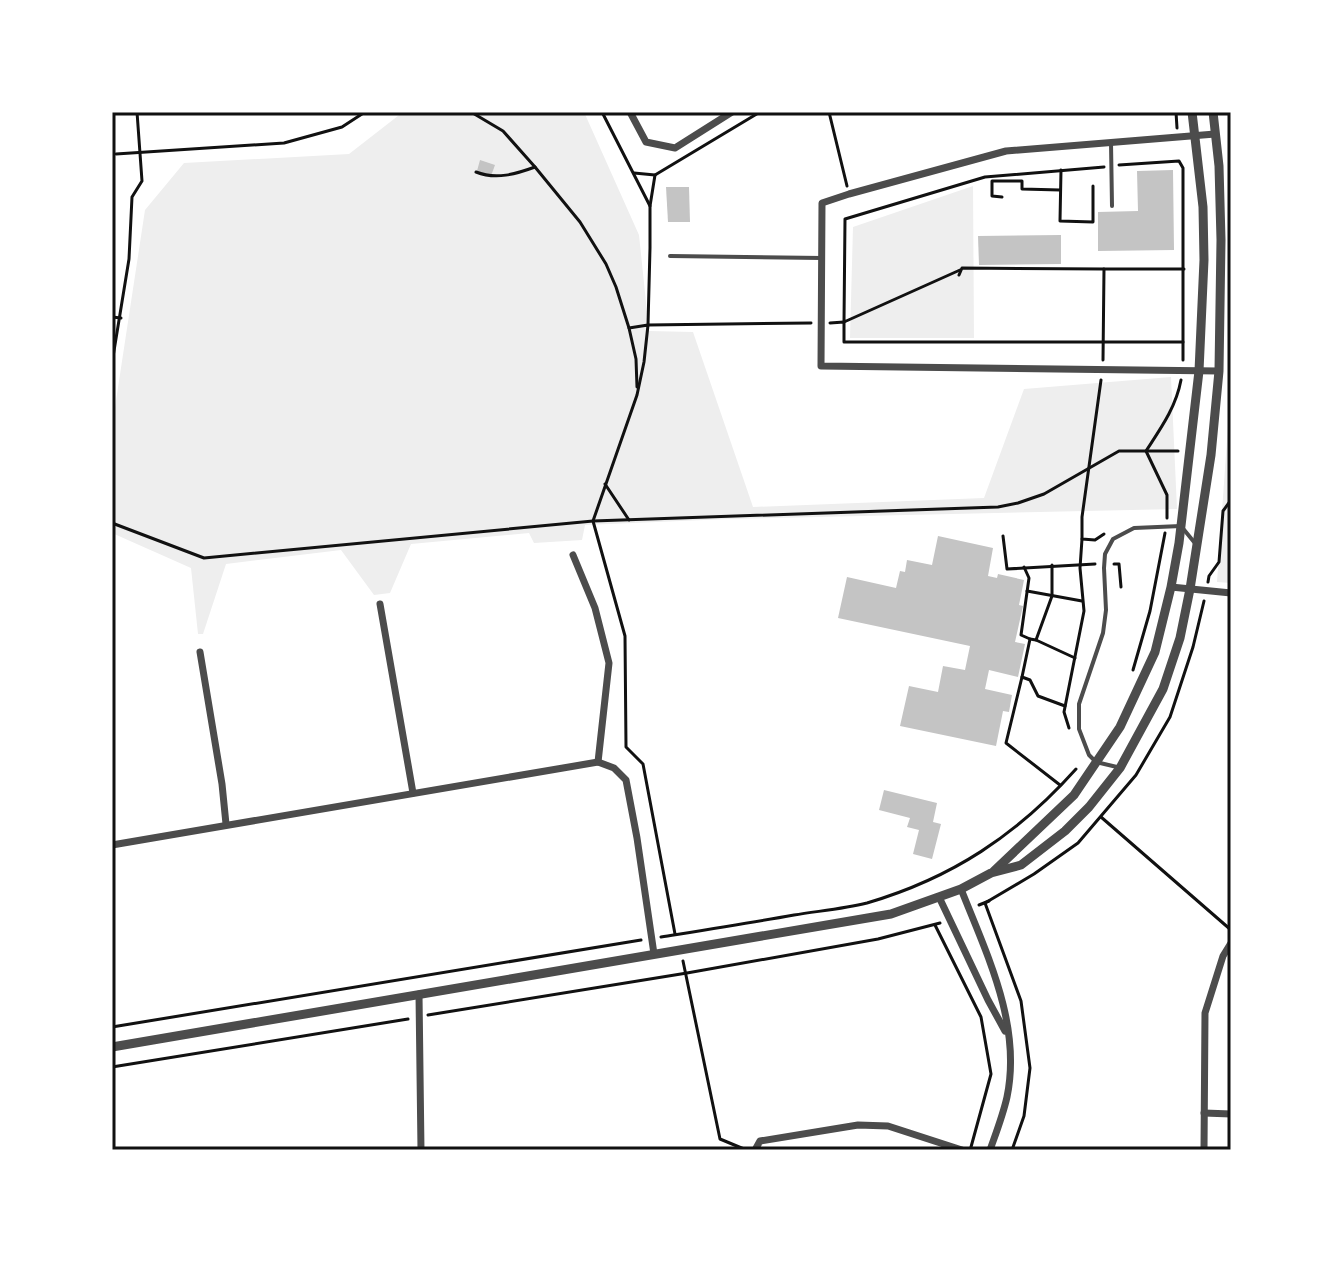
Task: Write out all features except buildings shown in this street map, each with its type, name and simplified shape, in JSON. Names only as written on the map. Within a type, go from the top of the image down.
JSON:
[{"type":"street","points":[[630,112],[646,142],[675,148],[732,112]]},
{"type":"street","points":[[991,873],[1074,795],[1092,758],[1120,727],[1155,652],[1171,587],[1181,526],[1199,371],[1203,207],[1192,112]]},
{"type":"street","points":[[112,1047],[891,914],[961,889],[991,873],[1021,865],[1065,831],[1120,768],[1163,689],[1180,638],[1211,455],[1219,371],[1221,240],[1219,166],[1213,112]]},
{"type":"street","points":[[1215,134],[1006,151],[822,203],[821,366],[1219,371]]},
{"type":"street","points":[[573,555],[595,608],[609,663],[598,762]]},
{"type":"street","points":[[1171,587],[1231,593]]},
{"type":"street","points":[[380,604],[413,793]]},
{"type":"street","points":[[200,652],[226,824]]},
{"type":"street","points":[[112,845],[598,762],[614,768],[626,780],[654,954]]},
{"type":"street","points":[[961,889],[1002,997],[1008,1036],[1011,1067],[1007,1098],[990,1150]]},
{"type":"street","points":[[939,897],[1008,1036]]},
{"type":"street","points":[[1204,1150],[1205,1013],[1223,956],[1231,943]]},
{"type":"street","points":[[419,994],[421,1150]]},
{"type":"street","points":[[1204,1113],[1231,1114]]},
{"type":"street","points":[[755,1150],[760,1141],[858,1125],[888,1126],[962,1150]]},
{"type":"lane","points":[[1111,143],[1112,206]]},
{"type":"lane","points":[[670,256],[822,258]]},
{"type":"lane","points":[[1120,768],[1092,758],[1079,729],[1079,704],[1103,633],[1106,610],[1105,554],[1113,539],[1134,528],[1181,526],[1197,544]]},
{"type":"path","points":[[112,363],[129,259],[132,197],[142,181],[137,112]]},
{"type":"path","points":[[116,154],[284,143],[342,127],[365,112]]},
{"type":"path","points":[[471,112],[503,131],[566,203],[594,243],[616,287],[629,328],[636,359],[637,395]]},
{"type":"path","points":[[602,112],[650,206]]},
{"type":"path","points":[[633,173],[655,175],[760,112]]},
{"type":"path","points":[[829,112],[854,216]]},
{"type":"path","points":[[1230,112],[1231,133]]},
{"type":"path","points":[[1146,451],[1171,412],[1182,370],[1183,342],[1184,269],[1183,168],[1179,161],[985,177],[845,219],[844,342],[1183,342]]},
{"type":"path","points":[[476,172],[495,176],[535,167]]},
{"type":"path","points":[[1061,170],[1060,221],[1093,222],[1093,186]]},
{"type":"path","points":[[655,175],[650,206],[648,325],[644,362],[637,395],[593,521],[625,636],[626,747],[643,764],[675,935]]},
{"type":"path","points":[[1002,197],[992,196],[992,181],[1022,181],[1022,189],[1060,190]]},
{"type":"path","points":[[650,248],[670,256]]},
{"type":"path","points":[[629,328],[648,325],[844,322],[962,268],[1184,269]]},
{"type":"path","points":[[1073,737],[1064,712],[1084,611],[1080,564],[1082,517],[1102,369],[1104,269]]},
{"type":"path","points":[[112,317],[121,318]]},
{"type":"path","points":[[112,523],[204,558],[593,521],[998,507],[1044,494],[1119,451],[1178,451]]},
{"type":"path","points":[[1132,672],[1150,611],[1168,502],[1146,451]]},
{"type":"path","points":[[605,484],[629,520]]},
{"type":"path","points":[[1082,539],[1095,540],[1108,532]]},
{"type":"path","points":[[1003,536],[1007,569],[1119,564],[1121,587]]},
{"type":"path","points":[[1036,640],[1052,596],[1052,565]]},
{"type":"path","points":[[1024,567],[1029,578],[1021,635],[1075,658]]},
{"type":"path","points":[[1027,591],[1083,601]]},
{"type":"path","points":[[1030,639],[1006,743],[1060,785]]},
{"type":"path","points":[[1022,677],[1030,680],[1038,696],[1065,706]]},
{"type":"path","points":[[112,1027],[865,903],[954,868],[1008,834],[1092,758]]},
{"type":"path","points":[[1012,1150],[1024,1116],[1030,1068],[1021,1001],[985,903],[1078,843],[1101,816],[1231,930]]},
{"type":"path","points":[[112,1067],[687,973],[878,939],[935,925],[981,1017],[991,1074],[970,1150]]},
{"type":"path","points":[[687,973],[720,1139],[746,1150]]},
{"type":"shaded area","points":[[403,112],[584,112],[639,235],[649,331],[693,332],[753,507],[984,498],[1024,389],[1171,377],[1177,509],[585,525],[582,540],[534,543],[529,533],[411,544],[390,593],[374,595],[341,550],[226,564],[203,634],[198,634],[191,568],[112,533],[112,427],[145,210],[184,163],[349,154]]},
{"type":"shaded area","points":[[973,186],[974,338],[850,338],[853,227]]},
{"type":"shaded area","points":[[1231,384],[1231,583],[1217,582]]}]
